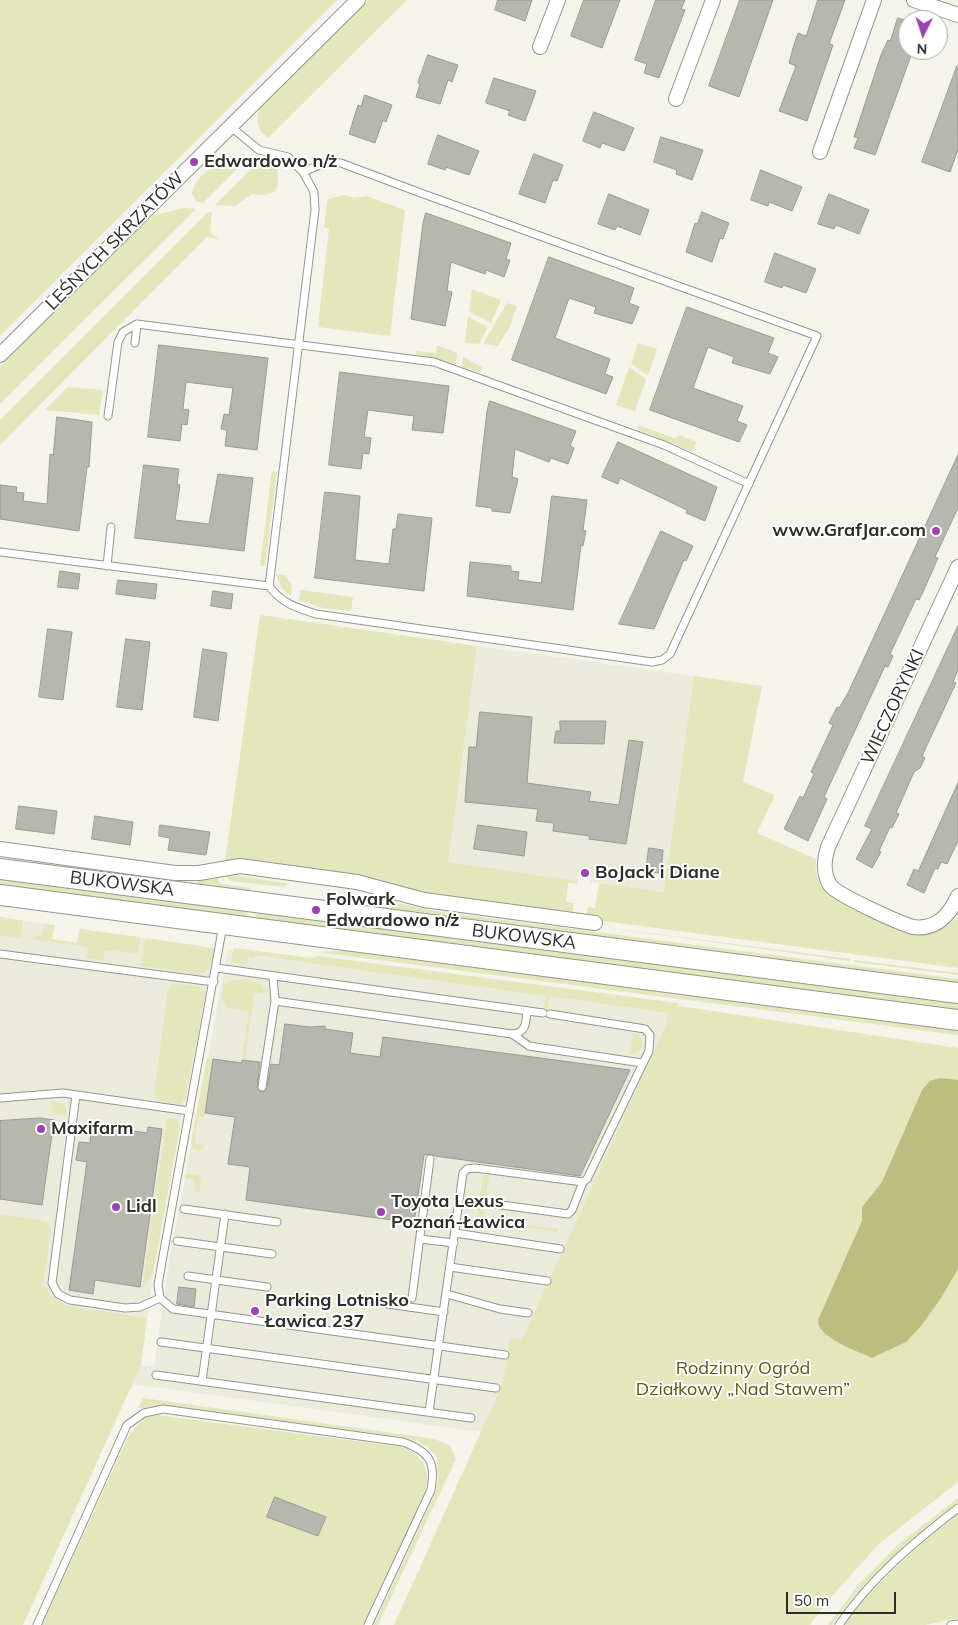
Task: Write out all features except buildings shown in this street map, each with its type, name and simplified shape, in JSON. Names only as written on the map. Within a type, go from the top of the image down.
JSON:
[{"type":"main road","name":"BUKOWSKA","points":[[0,869],[958,993]]},
{"type":"main road","name":"BUKOWSKA","points":[[0,895],[958,1020]]},
{"type":"street","name":"LEŚNYCH SKRZATÓW","points":[[0,355],[358,0]]},
{"type":"street","points":[[540,47],[558,0]]},
{"type":"street","points":[[676,98],[712,0]]},
{"type":"street","points":[[820,152],[874,0]]},
{"type":"street","points":[[914,0],[958,15]]},
{"type":"street","name":"WIECZORYNKI","points":[[958,567],[828,847],[825,872],[832,888],[910,926],[926,927],[939,922],[949,912],[958,896]]},
{"type":"street","points":[[0,849],[175,873],[199,873],[240,866],[356,882],[424,900],[595,923]]},
{"type":"lane","points":[[230,126],[259,150],[288,157],[303,172],[314,192],[315,210],[269,586],[276,595],[286,602],[316,614],[652,662],[662,660],[670,654],[817,336],[427,196],[342,162],[326,162],[303,172]]},
{"type":"lane","points":[[108,416],[118,342],[123,332],[137,324],[434,362],[664,445],[749,484]]},
{"type":"lane","points":[[135,343],[137,324]]},
{"type":"lane","points":[[107,566],[111,527]]},
{"type":"lane","points":[[0,552],[269,586]]},
{"type":"lane","points":[[223,924],[217,968],[161,1270],[158,1292],[160,1298],[173,1309],[505,1355]]},
{"type":"lane","points":[[0,954],[214,982]]},
{"type":"lane","points":[[217,968],[645,1029],[650,1035],[651,1043],[587,1179],[583,1182],[572,1210],[568,1214],[487,1203]]},
{"type":"lane","points":[[262,1086],[275,1001],[273,976]]},
{"type":"lane","points":[[275,1001],[512,1034],[519,1033],[523,1029],[527,1011]]},
{"type":"lane","points":[[512,1034],[529,1046],[642,1063]]},
{"type":"lane","points":[[0,1098],[63,1093],[189,1111]]},
{"type":"lane","points":[[76,1095],[52,1283],[58,1294],[70,1300],[125,1308],[140,1307],[160,1298]]},
{"type":"lane","points":[[412,1298],[430,1160]]},
{"type":"lane","points":[[429,1412],[463,1172],[467,1169],[583,1182]]},
{"type":"lane","points":[[184,1209],[276,1222]]},
{"type":"lane","points":[[202,1381],[225,1214]]},
{"type":"lane","points":[[455,1233],[560,1248]]},
{"type":"lane","points":[[420,1238],[454,1243]]},
{"type":"lane","points":[[177,1241],[272,1254]]},
{"type":"lane","points":[[450,1267],[547,1281]]},
{"type":"lane","points":[[188,1276],[268,1287]]},
{"type":"lane","points":[[447,1294],[500,1308],[528,1313]]},
{"type":"lane","points":[[374,1302],[444,1312]]},
{"type":"lane","points":[[161,1342],[496,1388]]},
{"type":"lane","points":[[156,1375],[470,1418]]},
{"type":"lane","points":[[37,1625],[127,1425],[144,1413],[163,1409],[403,1442],[421,1449],[430,1460],[434,1473],[431,1490],[368,1625]]},
{"type":"lane","points":[[839,1625],[849,1610],[909,1545],[958,1508]]},
{"type":"lane","points":[[951,1625],[958,1624]]},
{"type":"shaded area","points":[[477,646],[694,676],[664,892],[590,882],[591,875],[579,873],[578,881],[447,862]]},
{"type":"shaded area","name":"Toyota Lexus Poznań-Ławica","points":[[0,917],[55,925],[52,939],[77,943],[80,929],[214,948],[156,1253],[141,1365],[154,1367],[170,1257],[228,950],[676,1013],[483,1432],[132,1384],[140,1365],[31,1352],[0,1228]]},
{"type":"shaded area","points":[[940,1078],[958,1080],[958,1269],[941,1298],[921,1326],[906,1342],[872,1358],[848,1348],[831,1338],[819,1327],[818,1320],[862,1221],[862,1207],[882,1182],[922,1090],[930,1081]]},
{"type":"green space","points":[[0,0],[337,0],[0,336]]},
{"type":"green space","points":[[368,0],[407,0],[268,138],[258,125],[260,108]]},
{"type":"green space","points":[[230,162],[243,163],[203,203],[196,201],[192,193],[201,176],[217,166]]},
{"type":"green space","points":[[256,164],[277,169],[278,183],[274,192],[266,195],[252,194],[235,206],[215,205]]},
{"type":"green space","points":[[345,195],[353,198],[367,196],[405,210],[390,336],[318,327],[329,229],[324,227],[327,203],[328,199]]},
{"type":"green space","points":[[183,208],[196,209],[0,404],[0,366],[142,224],[155,215]]},
{"type":"green space","points":[[208,212],[212,213],[210,232],[219,239],[207,237],[0,445],[0,420]]},
{"type":"green space","points":[[472,289],[501,300],[491,323],[469,312]]},
{"type":"green space","points":[[507,303],[517,306],[510,326],[498,346],[483,344]]},
{"type":"green space","points":[[468,317],[488,327],[479,344],[465,343]]},
{"type":"green space","points":[[638,343],[657,349],[648,375],[631,364]]},
{"type":"green space","points":[[437,345],[457,353],[456,364],[416,354],[416,351],[436,353]]},
{"type":"green space","points":[[463,357],[482,367],[480,373],[462,367]]},
{"type":"green space","points":[[629,367],[646,379],[635,411],[616,405]]},
{"type":"green space","points":[[68,387],[103,390],[99,415],[45,410]]},
{"type":"green space","points":[[638,425],[674,438],[680,435],[696,442],[692,452],[637,429]]},
{"type":"green space","points":[[272,471],[277,472],[265,566],[260,566]]},
{"type":"green space","points":[[276,574],[285,575],[292,586],[291,596],[282,589]]},
{"type":"green space","points":[[301,590],[353,597],[351,611],[323,608],[299,600]]},
{"type":"green space","points":[[260,615],[477,646],[448,862],[578,881],[577,884],[568,883],[566,902],[574,903],[572,914],[436,896],[241,860],[225,861]]},
{"type":"green space","points":[[694,676],[762,686],[743,782],[775,795],[757,833],[816,859],[818,880],[827,892],[852,908],[885,923],[912,933],[926,935],[944,928],[955,919],[958,920],[958,968],[596,920],[586,916],[588,907],[595,908],[599,883],[664,892]]},
{"type":"green space","points":[[0,857],[197,883],[198,878],[215,875],[221,884],[251,888],[251,891]]},
{"type":"green space","points":[[226,876],[292,884],[287,884],[285,887],[230,881]]},
{"type":"green space","points":[[0,878],[248,911],[247,918],[0,886]]},
{"type":"green space","points":[[340,896],[391,908],[392,902],[434,911],[958,979],[958,984],[395,911]]},
{"type":"green space","points":[[257,912],[958,1003],[958,1010],[256,919]]},
{"type":"green space","points":[[0,917],[23,921],[21,938],[0,935]]},
{"type":"green space","points":[[45,924],[55,925],[52,939],[77,943],[80,929],[140,937],[138,954],[105,950],[103,961],[86,958],[88,947],[32,939],[33,937],[43,935]]},
{"type":"green space","points":[[595,926],[851,959],[850,961]]},
{"type":"green space","points":[[145,938],[214,948],[211,964],[207,970],[199,974],[141,966]]},
{"type":"green space","name":"Rodzinny Ogród Działkowy „Nad Stawem”","points":[[234,948],[311,958],[318,956],[678,1003],[677,1009],[679,1006],[958,1048],[958,1482],[879,1544],[830,1598],[810,1625],[394,1625],[503,1383],[510,1338],[522,1340],[667,1023],[669,1013],[550,996],[547,1014],[544,1014],[546,996],[255,955],[254,958],[248,957],[247,965],[231,962]]},
{"type":"green space","points":[[346,950],[958,1030],[958,1035],[317,952]]},
{"type":"green space","points":[[854,960],[958,973],[958,975],[854,962]]},
{"type":"green space","points":[[236,979],[259,983],[266,990],[266,994],[254,993],[245,1060],[242,1059],[249,1012],[227,1007],[221,996],[224,985]]},
{"type":"green space","points":[[175,984],[201,987],[206,992],[186,1098],[180,1104],[159,1101],[154,1095],[168,990]]},
{"type":"green space","points":[[633,1033],[641,1037],[642,1047],[636,1054],[630,1055]]},
{"type":"green space","points":[[207,1058],[212,1059],[204,1117],[198,1117],[195,1144],[206,1145],[199,1151],[193,1149],[191,1141]]},
{"type":"green space","points":[[50,1100],[64,1104],[67,1109],[67,1116],[53,1113]]},
{"type":"green space","points":[[167,1118],[178,1120],[180,1127],[153,1274],[142,1289]]},
{"type":"green space","points":[[188,1174],[201,1175],[199,1192],[194,1191],[195,1180],[184,1178]]},
{"type":"green space","points":[[483,1175],[489,1176],[483,1219],[558,1229],[558,1232],[469,1219],[466,1229],[467,1218],[477,1218]]},
{"type":"green space","points":[[0,1214],[48,1223],[51,1230],[43,1284],[52,1297],[67,1306],[147,1318],[141,1365],[23,1625],[0,1625]]},
{"type":"green space","points":[[143,1398],[435,1439],[450,1446],[456,1459],[378,1625],[374,1625],[435,1494],[438,1482],[437,1458],[429,1448],[417,1441],[403,1437],[169,1406],[138,1408]]},
{"type":"green space","points":[[156,1415],[402,1447],[420,1459],[426,1470],[426,1492],[363,1625],[42,1625],[130,1433],[145,1418]]},
{"type":"green space","points":[[958,1498],[958,1502],[907,1544],[875,1574],[845,1607],[832,1625],[828,1625],[860,1583],[900,1543]]},
{"type":"green space","points":[[958,1514],[958,1618],[925,1625],[843,1625],[897,1566]]},
{"type":"place","name":"Edwardowo n/ż","points":[[194,162]]},
{"type":"place","name":"www.GrafJar.com","points":[[936,531]]},
{"type":"place","name":"BoJack i Diane","points":[[585,873]]},
{"type":"place","name":"Folwark Edwardowo n/ż","points":[[316,910]]},
{"type":"place","name":"Maxifarm","points":[[41,1129]]},
{"type":"place","name":"Lidl","points":[[116,1207]]},
{"type":"place","name":"Toyota Lexus Poznań-Ławica","points":[[381,1212]]},
{"type":"place","name":"Parking Lotnisko Ławica 237","points":[[255,1311]]}]
